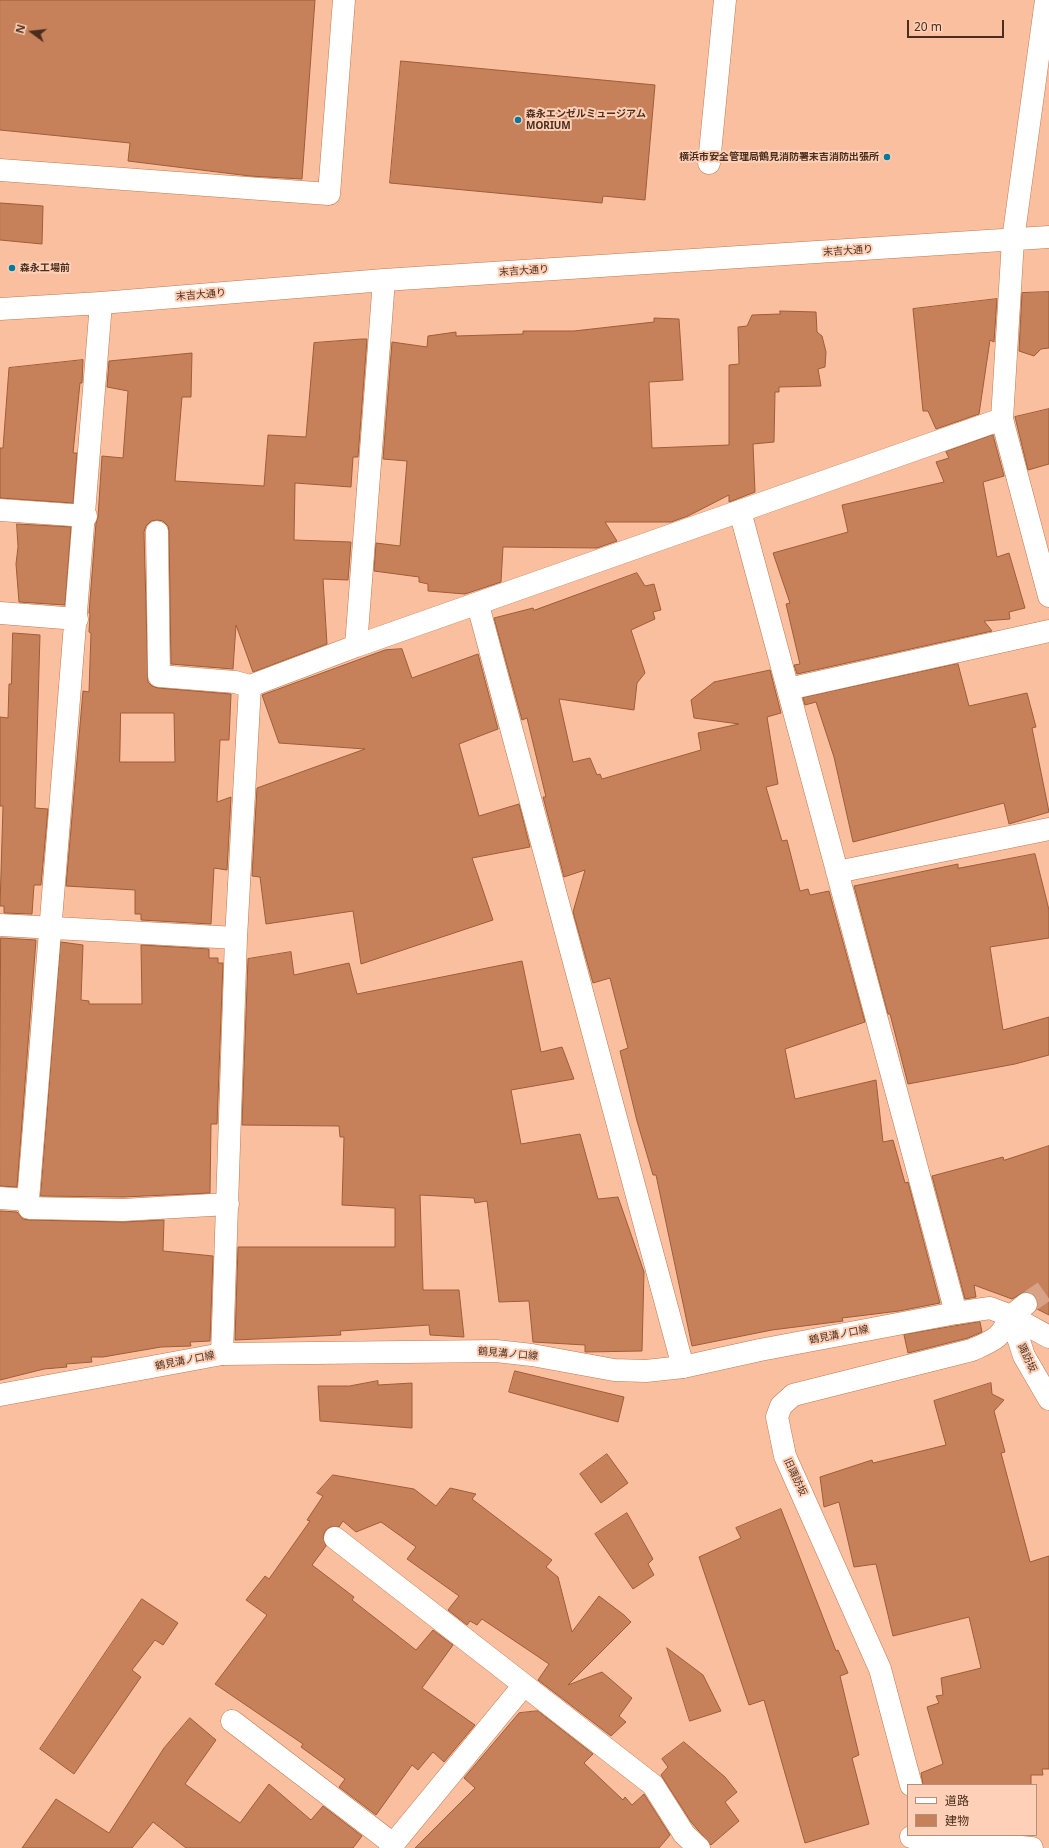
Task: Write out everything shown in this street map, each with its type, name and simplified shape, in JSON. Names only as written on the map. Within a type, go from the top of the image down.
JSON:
[{"type":"street","points":[[0,170],[328,194],[344,0]]},
{"type":"street","points":[[710,162],[725,0]]},
{"type":"street","points":[[1046,0],[1013,240],[1002,419],[1049,596]]},
{"type":"street","name":"末吉大通り","points":[[0,309],[102,303],[384,280],[1049,237]]},
{"type":"street","points":[[356,646],[384,280]]},
{"type":"street","points":[[102,303],[62,806],[49,927],[28,1200],[29,1208],[123,1210],[228,1204]]},
{"type":"street","points":[[157,532],[159,676],[235,682],[250,686],[356,646],[1002,419]]},
{"type":"street","points":[[0,510],[86,516]]},
{"type":"street","points":[[740,511],[956,1313]]},
{"type":"street","points":[[478,604],[683,1367]]},
{"type":"street","points":[[0,614],[77,619]]},
{"type":"street","points":[[788,689],[1049,631]]},
{"type":"street","points":[[222,1354],[236,938],[250,686]]},
{"type":"street","points":[[837,872],[1049,829]]},
{"type":"street","points":[[0,925],[236,938]]},
{"type":"street","points":[[0,1198],[28,1200]]},
{"type":"street","name":"鶴見溝ノ口線","points":[[0,1395],[222,1354],[496,1351],[532,1355],[614,1370],[646,1371],[683,1367],[760,1350],[990,1308],[1018,1310],[1049,1336]]},
{"type":"street","name":"諏訪坂","points":[[1018,1310],[1024,1356],[1049,1399]]},
{"type":"street","name":"旧諏訪坂","points":[[911,1784],[880,1669],[785,1456],[777,1417],[781,1406],[793,1395],[972,1350],[995,1340],[1005,1329],[1018,1310]]},
{"type":"street","points":[[335,1538],[653,1785],[684,1834],[699,1848]]},
{"type":"street","points":[[232,1721],[391,1846],[524,1685]]},
{"type":"street","points":[[910,1840],[1032,1848]]},
{"type":"building","points":[[0,0],[315,0],[302,179],[250,176],[128,161],[130,143],[0,130]]},
{"type":"building","points":[[401,61],[655,85],[645,200],[603,196],[602,203],[390,183]]},
{"type":"building","points":[[0,203],[43,206],[42,244],[0,240]]},
{"type":"building","points":[[1049,292],[1049,348],[1041,349],[1034,356],[1019,351],[1022,293]]},
{"type":"building","points":[[997,299],[994,342],[990,340],[979,414],[936,429],[928,411],[923,411],[913,309]]},
{"type":"building","points":[[780,311],[816,312],[817,332],[822,336],[826,352],[825,367],[818,369],[821,386],[779,387],[779,392],[775,392],[774,442],[753,444],[755,492],[729,502],[729,495],[688,516],[671,522],[605,522],[617,541],[597,548],[503,547],[501,582],[465,594],[428,591],[428,584],[419,582],[419,577],[374,571],[376,543],[400,546],[407,461],[383,459],[392,342],[427,347],[428,336],[456,332],[456,336],[523,334],[523,331],[574,331],[654,322],[654,318],[679,319],[683,380],[649,382],[652,448],[729,445],[729,365],[739,364],[738,327],[747,326],[752,315],[780,314]]},
{"type":"building","points":[[367,339],[358,457],[353,457],[351,487],[295,483],[294,540],[351,542],[348,580],[323,579],[327,644],[253,672],[236,625],[233,669],[171,664],[168,526],[163,521],[151,521],[146,526],[144,532],[148,682],[152,686],[158,688],[231,694],[229,740],[220,740],[217,802],[231,797],[227,870],[214,868],[211,924],[141,920],[141,914],[135,914],[135,890],[66,886],[83,691],[89,692],[91,633],[89,632],[89,613],[102,456],[123,458],[128,391],[107,387],[109,361],[192,353],[191,397],[182,397],[175,481],[264,486],[268,435],[306,437],[314,343]],"holes":[[[121,713],[174,713],[175,762],[120,762]]]},
{"type":"building","points":[[83,360],[82,383],[80,383],[73,453],[77,453],[73,503],[0,498],[0,448],[3,448],[9,368]]},
{"type":"building","points":[[1049,409],[1049,464],[1028,470],[1015,417]]},
{"type":"building","points":[[993,435],[1004,476],[983,482],[997,557],[1009,553],[1025,608],[1009,612],[1010,619],[984,621],[992,631],[797,674],[794,665],[800,664],[786,604],[790,603],[773,553],[848,532],[842,505],[944,482],[936,462],[949,458],[946,452]]},
{"type":"building","points":[[17,524],[71,527],[65,605],[19,602],[16,564],[18,547]]},
{"type":"building","points":[[637,573],[645,586],[654,584],[661,610],[653,612],[655,619],[631,630],[645,673],[637,683],[634,710],[559,699],[573,762],[590,758],[597,775],[600,774],[602,779],[701,750],[698,733],[739,724],[694,718],[691,700],[714,682],[770,670],[781,713],[767,717],[778,784],[766,787],[782,841],[787,840],[800,891],[808,889],[810,895],[829,891],[865,1022],[785,1049],[795,1099],[876,1080],[883,1142],[893,1140],[905,1183],[908,1182],[940,1303],[899,1311],[842,1318],[843,1321],[772,1330],[692,1346],[656,1175],[653,1175],[637,1121],[620,1051],[628,1048],[610,978],[593,983],[573,912],[585,870],[564,877],[543,797],[546,797],[527,718],[522,720],[494,618],[533,608],[534,610]]},
{"type":"building","points":[[13,633],[40,635],[35,808],[48,809],[41,885],[34,885],[32,914],[4,913],[4,906],[0,906],[3,806],[0,806],[0,717],[8,718]]},
{"type":"building","points":[[402,649],[412,678],[478,654],[498,729],[459,744],[479,816],[519,804],[530,847],[472,858],[493,920],[361,964],[353,911],[266,924],[260,877],[252,876],[257,788],[365,749],[279,743],[262,695],[385,650]]},
{"type":"building","points":[[958,664],[969,706],[1027,693],[1036,727],[1032,728],[1049,812],[1009,824],[1004,803],[853,842],[834,757],[816,702],[805,705],[803,698]]},
{"type":"building","points":[[1035,854],[1049,910],[1049,938],[990,947],[1003,1030],[1049,1017],[1049,1055],[1015,1064],[908,1084],[854,886],[958,864],[958,868]]},
{"type":"building","points":[[1,938],[36,940],[17,1187],[0,1186]]},
{"type":"building","points":[[61,942],[83,945],[81,1000],[89,1001],[89,1004],[142,1004],[141,945],[209,949],[209,958],[218,958],[218,963],[223,963],[217,1124],[211,1124],[210,1193],[123,1197],[41,1196]]},
{"type":"building","points":[[291,952],[294,975],[349,963],[357,994],[522,961],[541,1052],[562,1047],[574,1079],[511,1090],[521,1144],[580,1134],[598,1199],[618,1197],[644,1272],[642,1351],[585,1352],[585,1345],[533,1342],[529,1301],[499,1302],[487,1201],[475,1203],[474,1198],[420,1195],[423,1290],[459,1290],[464,1337],[430,1335],[429,1325],[340,1331],[341,1335],[235,1340],[238,1247],[395,1247],[395,1208],[342,1205],[344,1137],[340,1137],[339,1126],[242,1125],[248,959]]},
{"type":"building","points":[[1049,1146],[1049,1315],[1037,1309],[1038,1302],[1035,1296],[1030,1292],[1024,1292],[1012,1299],[974,1285],[976,1297],[965,1299],[932,1176],[1003,1157],[1004,1160]]},
{"type":"building","points":[[0,1211],[17,1212],[23,1219],[29,1220],[123,1222],[164,1220],[163,1251],[213,1256],[210,1341],[190,1342],[191,1346],[161,1347],[103,1357],[91,1357],[92,1362],[66,1364],[67,1367],[44,1369],[0,1380]]},
{"type":"building","points":[[980,1322],[982,1332],[968,1338],[908,1353],[904,1335]]},
{"type":"building","points":[[515,1371],[624,1397],[618,1422],[509,1392]]},
{"type":"building","points":[[378,1381],[378,1385],[412,1383],[412,1428],[320,1421],[318,1386],[349,1386]]},
{"type":"building","points":[[991,1383],[992,1394],[1004,1400],[994,1411],[1005,1452],[1001,1453],[1030,1562],[1049,1556],[1049,1769],[1042,1769],[1043,1775],[1031,1775],[1031,1784],[923,1784],[921,1773],[943,1764],[927,1707],[939,1703],[936,1696],[943,1695],[941,1678],[981,1668],[969,1617],[893,1636],[876,1564],[854,1567],[839,1502],[824,1507],[820,1477],[872,1460],[873,1463],[946,1445],[934,1401]]},
{"type":"building","points":[[607,1454],[628,1483],[601,1503],[580,1474]]},
{"type":"building","points":[[333,1475],[414,1489],[436,1506],[450,1488],[476,1494],[472,1499],[552,1560],[546,1567],[558,1577],[572,1632],[599,1596],[624,1615],[631,1622],[568,1685],[602,1672],[632,1698],[619,1716],[626,1722],[611,1736],[538,1680],[549,1664],[482,1619],[477,1625],[470,1621],[467,1625],[448,1610],[459,1596],[407,1559],[416,1547],[381,1522],[356,1532],[343,1521],[339,1527],[330,1527],[325,1531],[323,1536],[326,1546],[312,1565],[354,1597],[352,1600],[416,1650],[433,1630],[453,1645],[422,1688],[475,1725],[444,1762],[433,1752],[418,1770],[412,1765],[376,1815],[339,1787],[345,1779],[301,1747],[303,1744],[215,1684],[267,1615],[246,1600],[265,1576],[269,1579],[310,1521],[307,1520],[323,1496],[317,1493]]},
{"type":"building","points":[[781,1509],[836,1651],[838,1650],[848,1673],[840,1676],[859,1755],[852,1758],[869,1824],[805,1843],[764,1700],[749,1705],[699,1557],[741,1538],[736,1528]]},
{"type":"building","points":[[627,1513],[653,1559],[648,1564],[654,1575],[633,1589],[595,1534]]},
{"type":"building","points":[[142,1599],[178,1623],[163,1645],[155,1640],[132,1670],[141,1677],[74,1774],[40,1749]]},
{"type":"building","points":[[667,1648],[703,1675],[721,1711],[690,1721]]},
{"type":"building","points":[[538,1711],[593,1754],[584,1763],[623,1800],[625,1797],[632,1805],[644,1794],[670,1835],[659,1848],[415,1848],[475,1788],[464,1778],[519,1713]]},
{"type":"building","points":[[190,1718],[216,1740],[185,1784],[240,1823],[269,1784],[311,1820],[323,1806],[362,1836],[353,1848],[186,1848],[153,1822],[132,1848],[22,1848],[56,1799],[109,1833],[164,1748]]},
{"type":"building","points":[[684,1742],[725,1777],[737,1792],[725,1802],[739,1821],[711,1845],[691,1822],[661,1775],[668,1767],[662,1759]]},
{"type":"tunnel","points":[[1026,1304],[1049,1288]]},
{"type":"place","name":"森永エンゼルミュージアム MORIUM","points":[[518,120]]},
{"type":"place","name":"横浜市安全管理局鶴見消防署末吉消防出張所","points":[[887,157]]},
{"type":"place","name":"森永工場前","points":[[12,268]]}]
